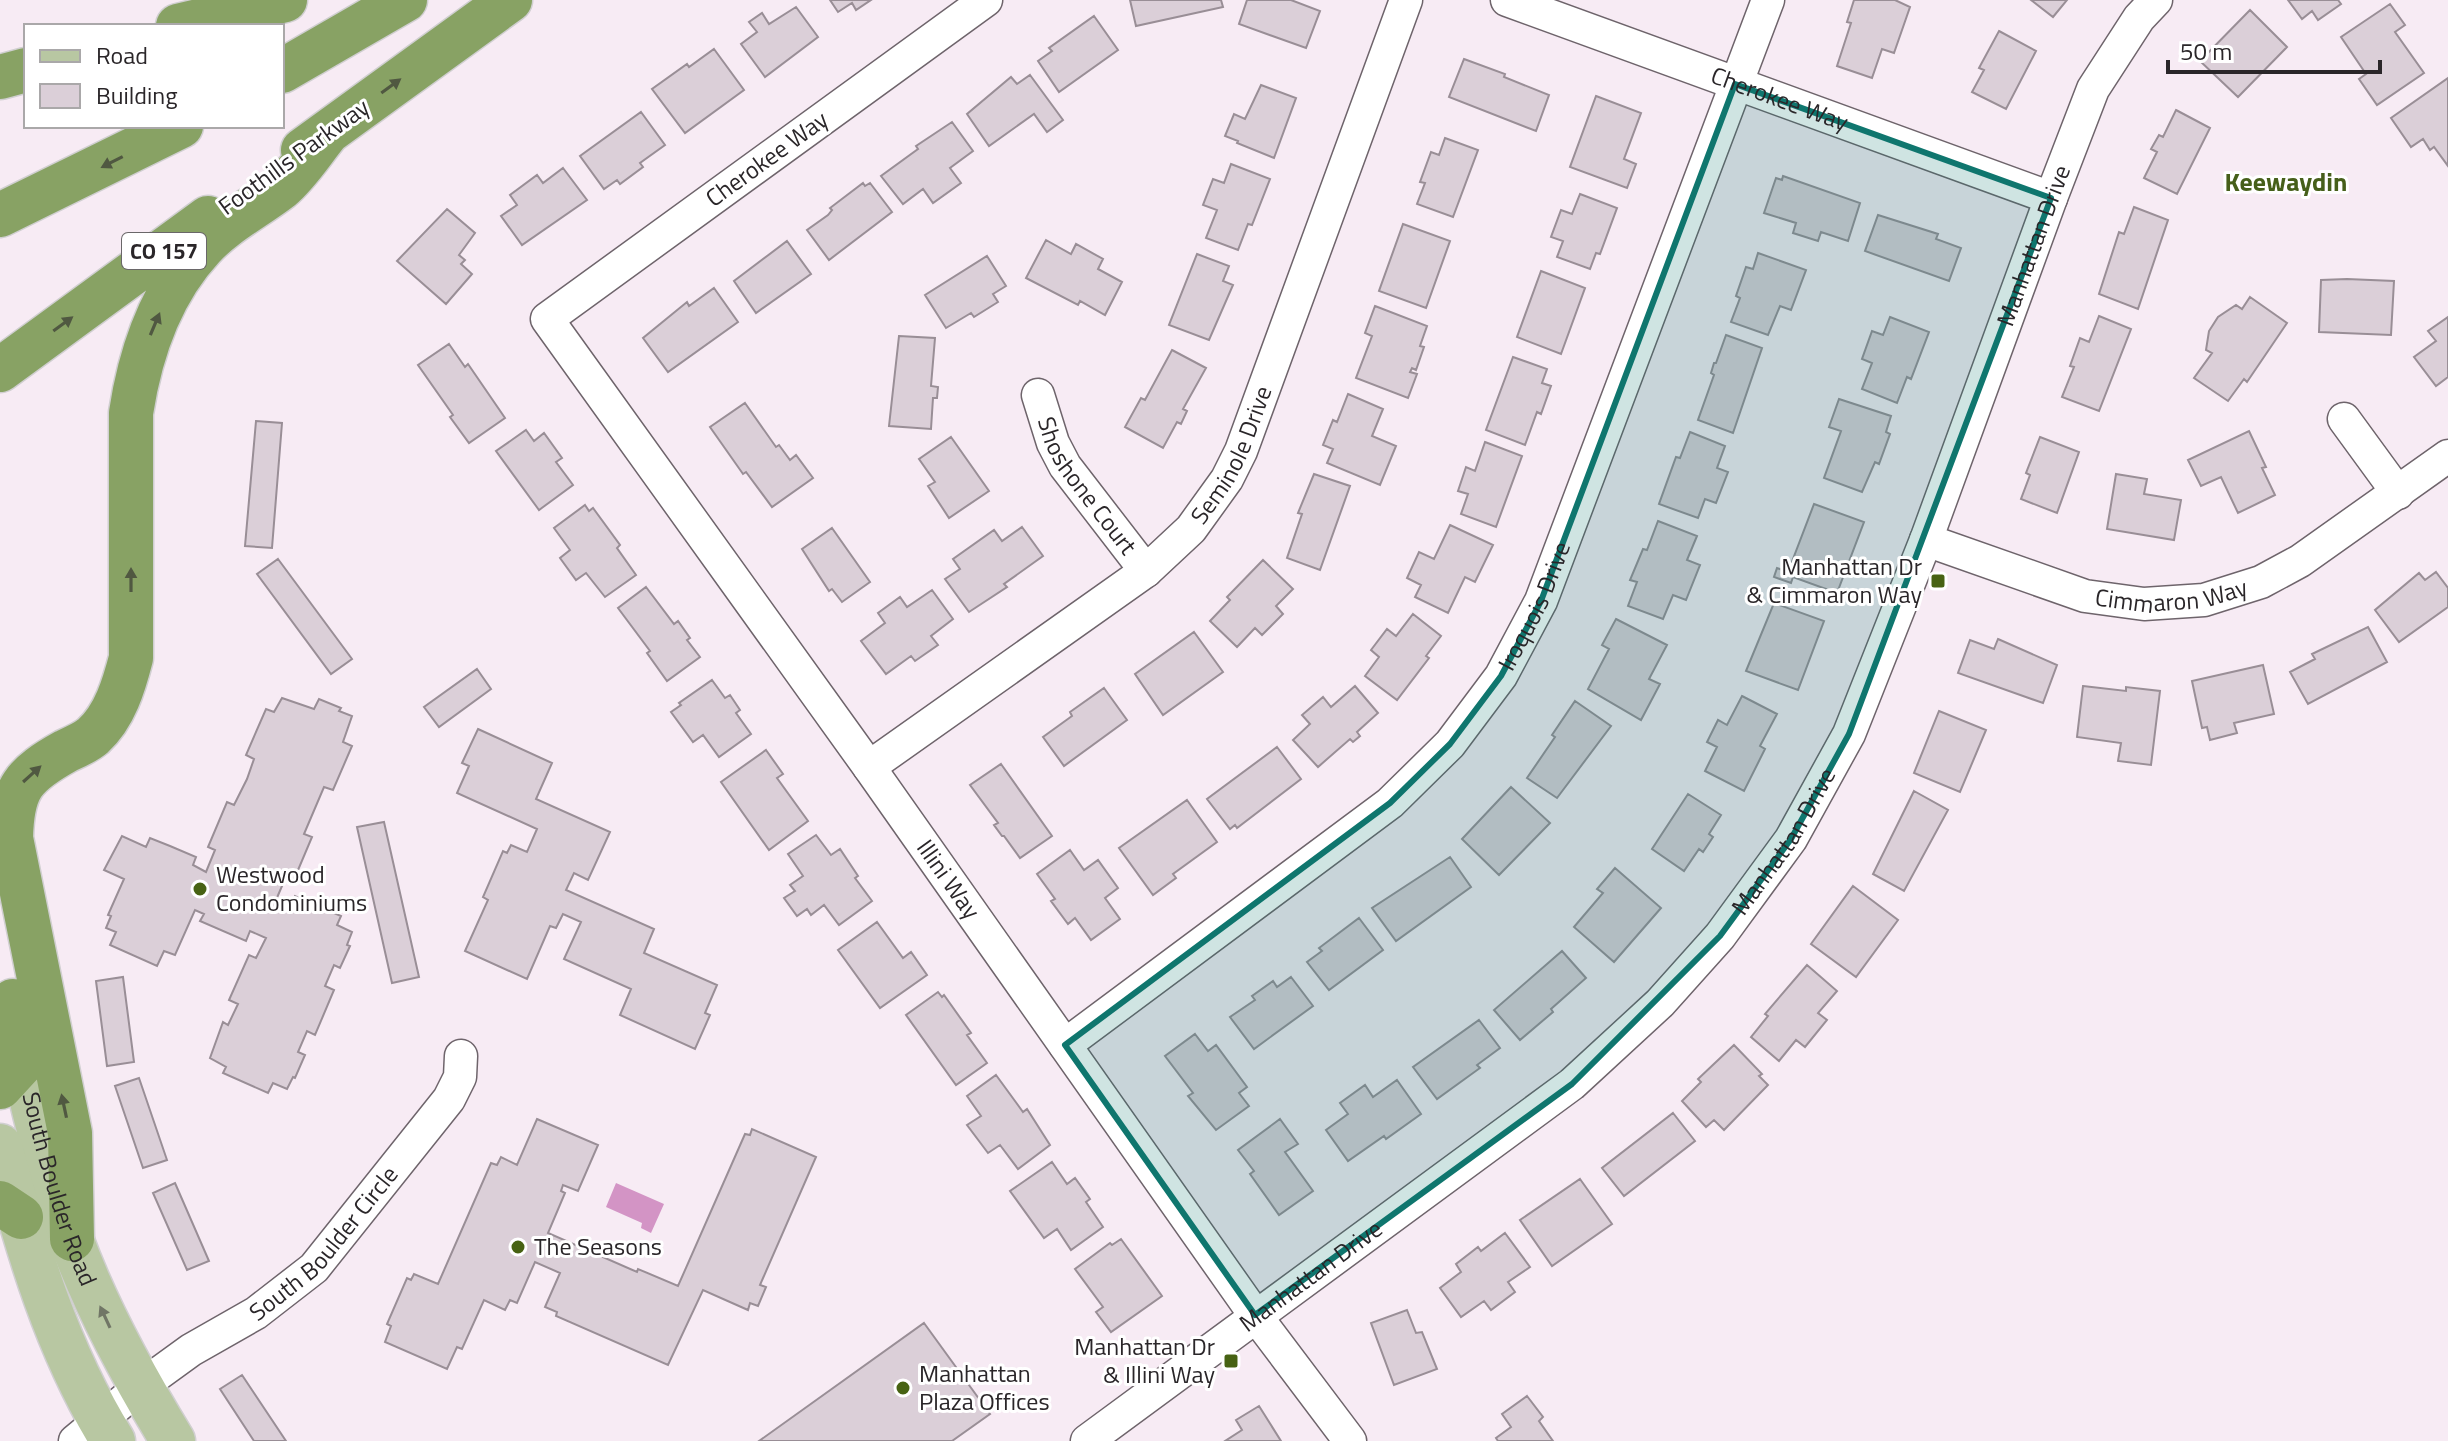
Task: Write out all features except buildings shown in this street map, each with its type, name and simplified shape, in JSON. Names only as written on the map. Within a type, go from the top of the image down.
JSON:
[{"type":"highway","points":[[187,23],[250,0]]},
{"type":"highway","points":[[187,23],[285,0]]},
{"type":"highway","points":[[284,70],[405,0]]},
{"type":"highway","name":"Foothills Parkway","points":[[0,370],[510,0]]},
{"type":"highway","points":[[0,77],[24,71]]},
{"type":"highway","points":[[0,215],[177,128]]},
{"type":"highway","points":[[72,1239],[70,1133],[11,838],[16,791],[37,768],[93,736],[109,716],[123,689],[131,658],[131,413],[136,376],[167,297],[202,248],[283,186],[328,132]]},
{"type":"highway","name":"South Boulder Road","points":[[0,920],[11,1074]]},
{"type":"main road","name":"South Boulder Road","points":[[11,1074],[36,1121],[72,1239],[105,1319],[140,1387],[173,1441]]},
{"type":"main road","name":"South Boulder Road","points":[[0,1146],[10,1210],[96,1434]]},
{"type":"street","name":"Cherokee Way","points":[[547,319],[986,0]]},
{"type":"street","name":"Seminole Drive","points":[[869,767],[1146,571],[1191,529],[1227,479],[1241,451],[1406,0]]},
{"type":"street","name":"Cherokee Way","points":[[1507,0],[2051,198]]},
{"type":"street","name":"Iroquois Drive","points":[[1065,1045],[1390,803],[1450,744],[1501,676],[1541,601],[1768,0]]},
{"type":"street","name":"Manhattan Drive","points":[[1087,1441],[1572,1084],[1660,1003],[1720,936],[1791,839],[1849,734],[1926,540],[2093,89],[2139,18],[2156,0]]},
{"type":"street","name":"Illini Way","points":[[547,319],[869,767],[1255,1315],[1350,1441]]},
{"type":"street","name":"Shoshone Court","points":[[1038,395],[1053,443],[1065,466],[1146,571]]},
{"type":"street","points":[[2344,419],[2398,493]]},
{"type":"street","name":"Cimmaron Way","points":[[1926,540],[2085,596],[2144,604],[2204,600],[2261,582],[2287,568],[2448,456]]},
{"type":"street","name":"South Boulder Circle","points":[[96,1434],[140,1387],[191,1350],[264,1308],[314,1268],[449,1099],[460,1077],[461,1056]]},
{"type":"highlighted area","points":[[1735,84],[2051,198],[1849,734],[1791,839],[1720,936],[1572,1084],[1255,1315],[1065,1045],[1390,803],[1450,744],[1501,676],[1541,601]]},
{"type":"shaded area","points":[[616,1183],[664,1204],[651,1233],[641,1228],[642,1223],[606,1207]]},
{"type":"place","name":"Manhattan Dr & Cimmaron Way","points":[[1938,581]]},
{"type":"place","name":"Westwood Condominiums","points":[[200,889]]},
{"type":"place","name":"The Seasons","points":[[518,1247]]},
{"type":"place","name":"Manhattan Dr & Illini Way","points":[[1231,1361]]},
{"type":"place","name":"Manhattan Plaza Offices","points":[[903,1388]]},
{"type":"district","name":"Keewaydin","points":[[2286,182]]}]
